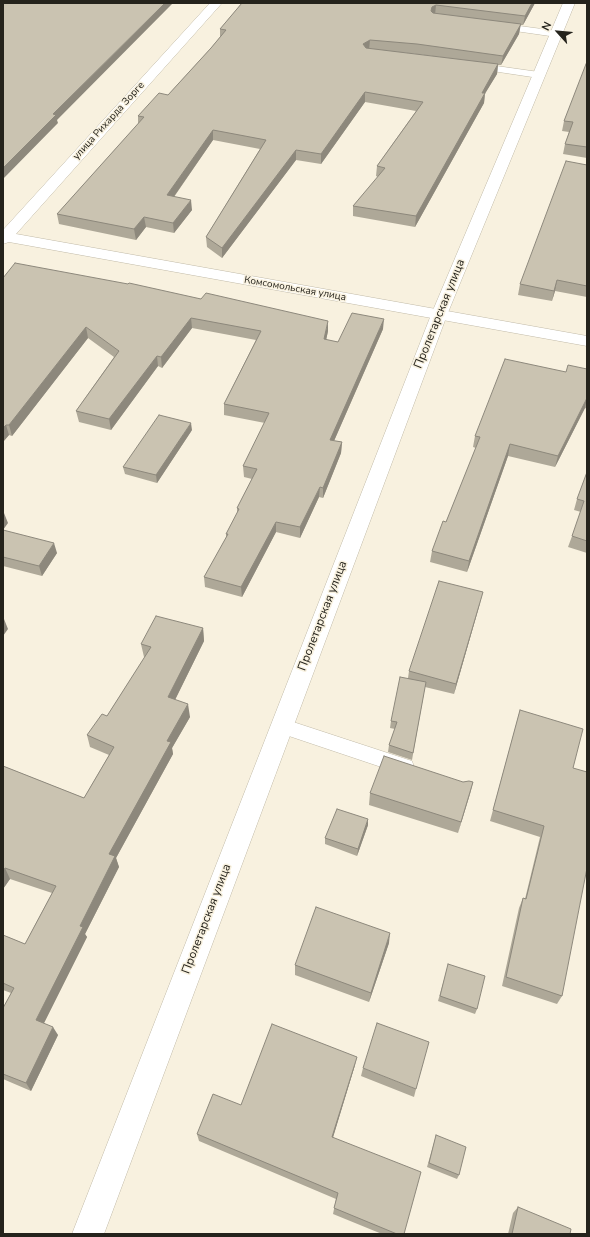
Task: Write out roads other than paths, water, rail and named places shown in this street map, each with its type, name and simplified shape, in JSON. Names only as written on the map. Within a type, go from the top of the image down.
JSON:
[{"type":"street","name":"улица Рихарда Зорге","points":[[4,237],[216,3]]},
{"type":"street","name":"Пролетарская улица","points":[[88,1234],[439,315],[570,3]]},
{"type":"street","name":"Комсомольская улица","points":[[4,237],[587,341]]},
{"type":"lane","points":[[489,25],[556,34]]},
{"type":"lane","points":[[462,64],[539,76]]},
{"type":"lane","points":[[281,726],[423,772]]}]
